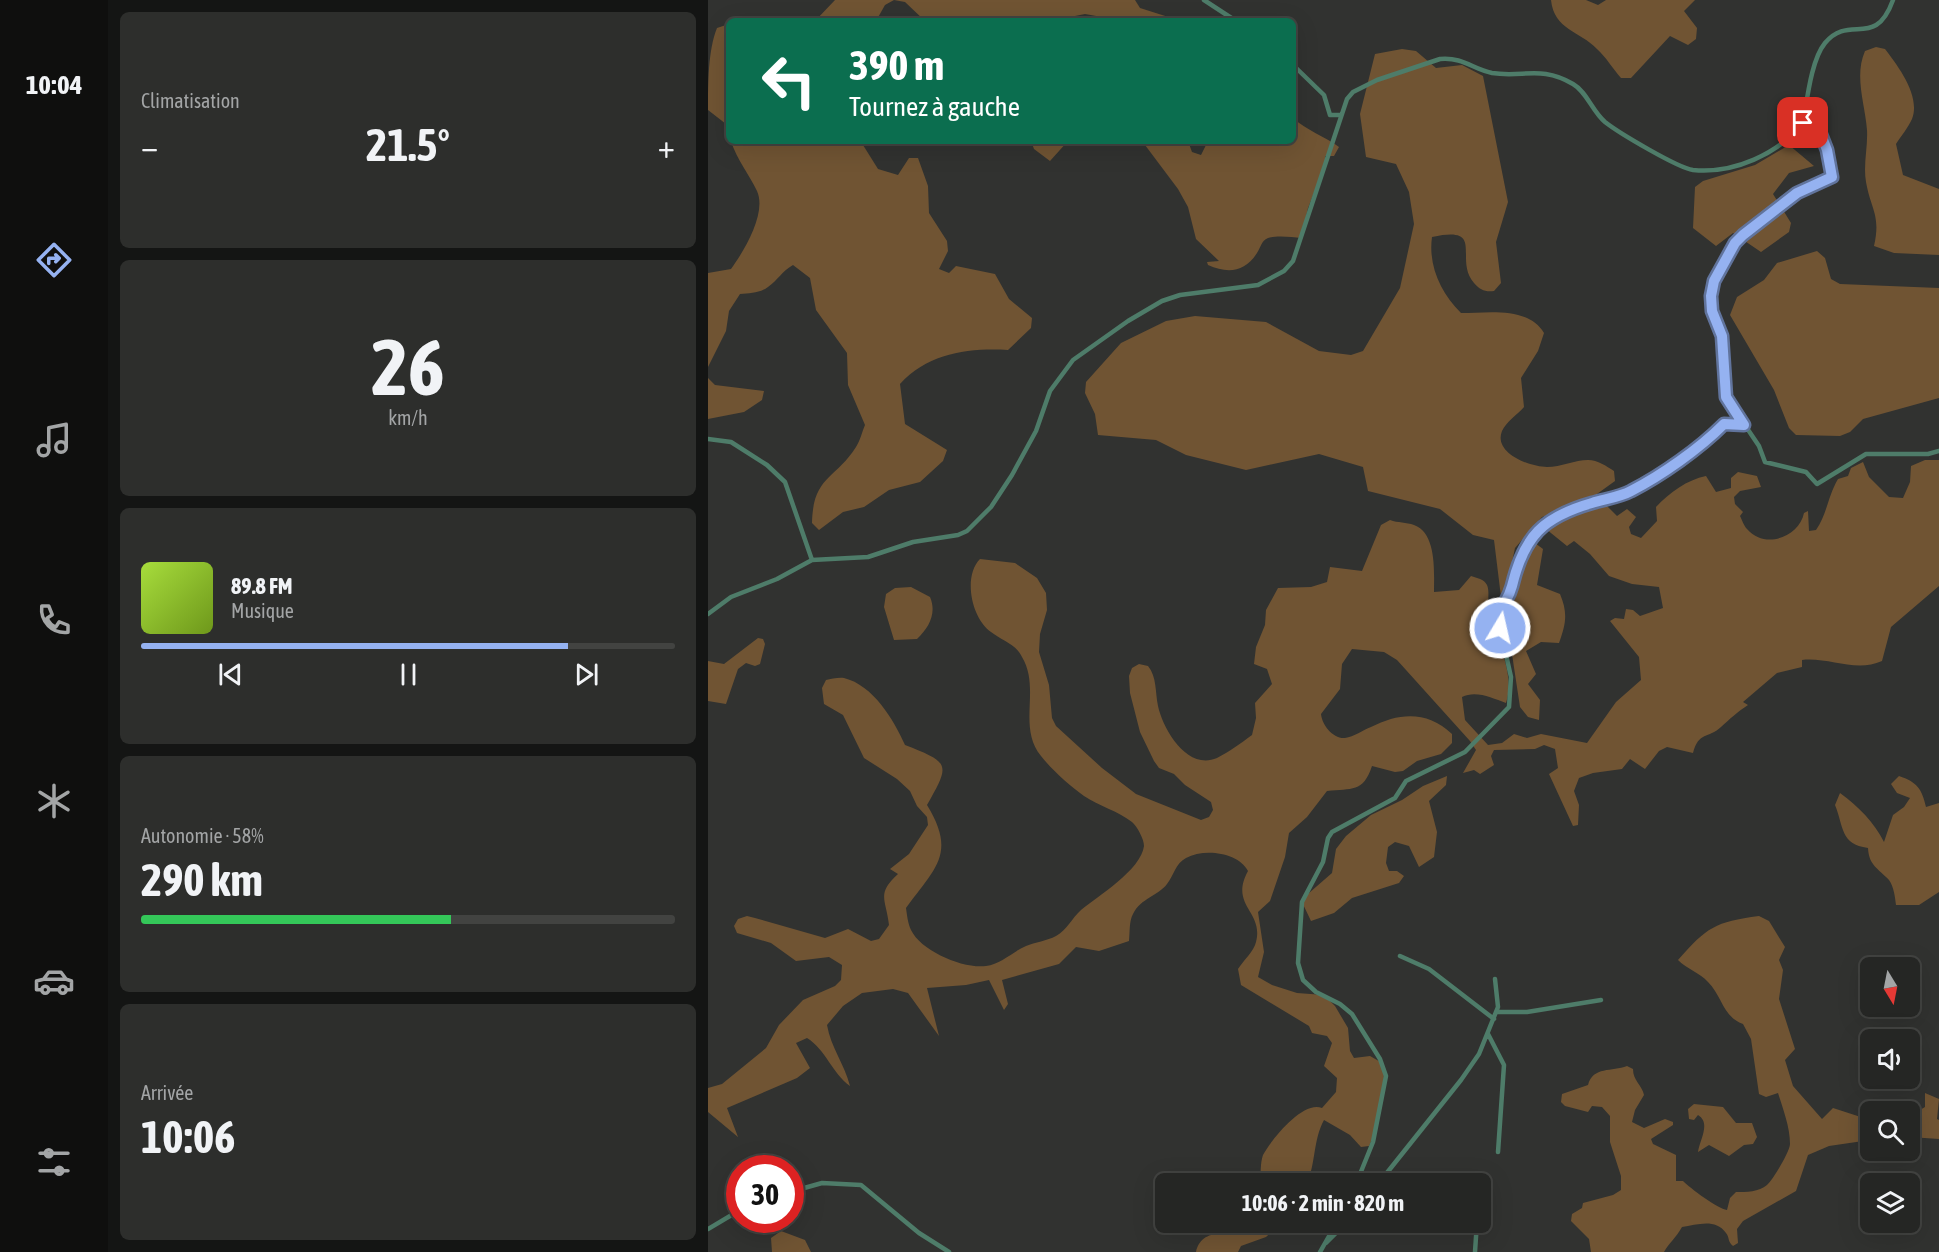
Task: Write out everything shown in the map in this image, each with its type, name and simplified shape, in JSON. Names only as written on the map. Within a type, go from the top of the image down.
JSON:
[{"type":"street","points":[[1204,0],[1231,18]]},
{"type":"street","points":[[708,614],[731,597],[777,579],[812,560],[868,557],[912,542],[958,535],[967,531],[991,507],[1007,483],[1036,431],[1050,391],[1073,360],[1128,321],[1170,298],[1243,289],[1270,280],[1284,271],[1299,249],[1347,99],[1362,87],[1408,69],[1450,58],[1465,60],[1489,72],[1539,72],[1557,76],[1575,85],[1603,120],[1620,133],[1677,165],[1694,170],[1721,169],[1755,159],[1786,141],[1803,123],[1819,52],[1826,42],[1843,30],[1876,26],[1883,22],[1893,0]]},
{"type":"street","points":[[1296,68],[1324,94],[1330,115],[1340,116]]},
{"type":"street","points":[[1803,123],[1820,132],[1827,150],[1832,177],[1797,193],[1743,235],[1714,281],[1711,296],[1712,311],[1722,336],[1726,397],[1759,446],[1765,462],[1806,472],[1817,484],[1866,454],[1928,454],[1939,451]]},
{"type":"street","points":[[1360,1173],[1377,1125],[1387,1080],[1386,1072],[1352,1014],[1340,1004],[1307,985],[1300,973],[1298,963],[1302,902],[1323,862],[1328,838],[1332,832],[1395,798],[1406,781],[1465,752],[1509,708],[1511,677],[1500,628],[1500,611],[1511,589],[1519,560],[1539,528],[1566,511],[1629,492],[1658,476],[1724,424],[1744,425]]},
{"type":"street","points":[[708,439],[731,442],[767,465],[786,482],[812,560]]},
{"type":"street","points":[[1400,956],[1438,975],[1494,1019]]},
{"type":"street","points":[[1387,1173],[1461,1080],[1488,1034],[1497,1012],[1495,979]]},
{"type":"street","points":[[1497,1012],[1527,1012],[1601,1000]]},
{"type":"street","points":[[1488,1034],[1504,1065],[1498,1152]]},
{"type":"street","points":[[804,1188],[822,1183],[861,1185],[919,1233],[949,1252]]},
{"type":"street","points":[[708,1229],[726,1218]]},
{"type":"street","points":[[1320,1252],[1330,1233]]},
{"type":"street","points":[[1324,1245],[1336,1233]]},
{"type":"street","points":[[1475,1252],[1476,1233]]},
{"type":"shaded area","points":[[835,0],[894,0],[885,5],[878,18],[818,18]]},
{"type":"shaded area","points":[[894,0],[1135,0],[1140,8],[1172,18],[1107,18],[1085,14],[1065,18],[922,18],[905,2]]},
{"type":"shaded area","points":[[1551,0],[1586,0],[1598,5],[1606,0],[1695,0],[1684,11],[1697,28],[1696,39],[1688,45],[1670,36],[1631,78],[1621,78],[1597,49],[1562,24],[1553,10]]},
{"type":"shaded area","points":[[726,25],[726,124],[708,110],[709,68],[717,28]]},
{"type":"shaded area","points":[[1876,47],[1885,49],[1902,73],[1911,91],[1914,110],[1912,119],[1896,144],[1903,175],[1939,189],[1939,255],[1894,253],[1874,246],[1876,220],[1865,176],[1867,130],[1860,70],[1865,51]]},
{"type":"shaded area","points":[[1402,49],[1416,51],[1436,68],[1462,65],[1483,76],[1508,202],[1496,242],[1501,283],[1494,291],[1491,291],[1483,290],[1474,283],[1468,274],[1466,246],[1464,240],[1459,236],[1432,237],[1431,248],[1434,269],[1442,288],[1461,313],[1495,312],[1518,315],[1537,324],[1544,333],[1538,351],[1521,378],[1524,407],[1502,431],[1503,446],[1515,457],[1540,466],[1552,467],[1592,460],[1614,471],[1615,481],[1590,499],[1542,517],[1515,548],[1508,581],[1501,597],[1494,540],[1473,535],[1440,509],[1368,491],[1363,467],[1319,454],[1246,470],[1186,455],[1156,440],[1098,435],[1095,414],[1085,393],[1086,382],[1121,343],[1166,321],[1195,316],[1266,322],[1319,351],[1351,355],[1363,351],[1400,288],[1414,224],[1409,192],[1396,164],[1366,157],[1360,114],[1375,54]]},
{"type":"shaded area","points":[[1296,120],[1339,147],[1334,156],[1325,156],[1326,162],[1308,208],[1301,238],[1280,236],[1268,238],[1262,242],[1257,253],[1247,264],[1236,270],[1222,270],[1208,265],[1207,262],[1219,261],[1196,239],[1188,207],[1178,189],[1144,144],[1189,144],[1192,152],[1201,155],[1206,144],[1296,144]]},
{"type":"shaded area","points":[[732,144],[864,144],[878,169],[898,175],[909,158],[918,158],[928,186],[929,213],[947,241],[948,251],[939,269],[949,273],[956,266],[995,274],[1009,299],[1032,318],[1031,328],[1008,350],[978,350],[936,359],[923,365],[900,384],[905,424],[947,450],[943,461],[920,482],[889,490],[864,507],[843,512],[819,530],[812,523],[816,496],[826,480],[856,447],[865,425],[848,385],[847,353],[816,310],[810,278],[793,265],[765,289],[740,294],[729,311],[726,331],[708,367],[708,273],[731,269],[753,232],[759,210],[757,191]]},
{"type":"shaded area","points":[[1032,144],[1065,144],[1050,161],[1034,149]]},
{"type":"shaded area","points":[[1789,145],[1814,166],[1789,173],[1773,194],[1791,223],[1789,232],[1761,252],[1733,233],[1716,246],[1693,228],[1695,187],[1703,181],[1755,165]]},
{"type":"shaded area","points":[[1817,251],[1825,258],[1831,279],[1840,284],[1939,288],[1939,398],[1863,419],[1850,432],[1840,436],[1796,435],[1789,428],[1774,390],[1730,315],[1737,297],[1764,280],[1777,263]]},
{"type":"shaded area","points":[[708,378],[715,385],[764,391],[762,400],[744,412],[708,419]]},
{"type":"shaded area","points":[[1925,460],[1939,460],[1939,586],[1891,627],[1882,661],[1852,665],[1802,660],[1802,667],[1777,673],[1743,702],[1748,705],[1716,731],[1701,738],[1693,753],[1667,747],[1659,751],[1645,769],[1630,759],[1622,769],[1593,773],[1579,778],[1574,791],[1579,805],[1578,825],[1573,826],[1549,774],[1558,768],[1555,749],[1544,745],[1535,749],[1494,750],[1491,756],[1494,765],[1480,774],[1474,770],[1463,773],[1476,750],[1470,741],[1397,660],[1384,652],[1352,649],[1342,664],[1340,689],[1321,714],[1323,723],[1329,730],[1336,736],[1345,738],[1382,722],[1413,716],[1443,726],[1452,734],[1452,743],[1441,754],[1417,761],[1403,771],[1395,772],[1372,766],[1365,781],[1356,788],[1327,791],[1307,817],[1289,833],[1285,857],[1270,901],[1258,912],[1264,952],[1258,977],[1272,985],[1297,993],[1324,995],[1335,1006],[1348,1028],[1350,1051],[1354,1058],[1370,1056],[1384,1064],[1382,1106],[1369,1146],[1361,1147],[1350,1135],[1324,1120],[1318,1135],[1310,1173],[1260,1173],[1263,1155],[1280,1131],[1306,1110],[1314,1107],[1322,1108],[1336,1092],[1337,1078],[1324,1066],[1332,1043],[1327,1036],[1312,1033],[1309,1026],[1241,985],[1238,969],[1255,945],[1257,931],[1242,892],[1248,871],[1237,860],[1229,856],[1211,853],[1193,855],[1182,860],[1163,888],[1136,909],[1131,920],[1129,941],[1099,951],[1076,947],[1059,964],[1002,980],[1008,1004],[1004,1010],[989,980],[966,985],[927,988],[939,1036],[908,993],[893,989],[862,993],[843,1006],[827,1025],[831,1041],[850,1086],[838,1075],[814,1043],[807,1038],[796,1043],[810,1068],[797,1078],[727,1108],[738,1137],[708,1112],[708,1088],[722,1084],[766,1048],[779,1025],[803,1000],[835,986],[841,980],[842,965],[829,957],[796,961],[771,943],[737,933],[734,926],[738,919],[747,916],[825,938],[848,929],[871,941],[879,939],[889,925],[885,892],[898,874],[890,869],[909,854],[928,825],[927,817],[917,806],[910,791],[897,779],[864,758],[843,715],[824,704],[822,688],[826,680],[844,678],[864,688],[889,715],[905,745],[931,756],[942,766],[940,781],[927,805],[940,836],[939,860],[906,908],[908,922],[916,938],[933,951],[966,965],[986,966],[997,963],[1026,946],[1052,938],[1063,931],[1081,910],[1127,873],[1141,855],[1144,843],[1134,824],[1073,788],[1045,761],[1034,744],[1029,720],[1030,682],[1022,657],[1012,645],[984,626],[974,607],[972,576],[980,559],[1015,563],[1037,578],[1046,593],[1047,610],[1040,634],[1039,652],[1049,685],[1052,718],[1056,726],[1102,768],[1136,794],[1201,820],[1209,817],[1213,810],[1211,802],[1185,785],[1174,774],[1159,768],[1140,732],[1130,693],[1129,676],[1132,668],[1139,664],[1148,666],[1151,670],[1161,715],[1178,746],[1196,759],[1206,760],[1221,756],[1252,735],[1256,718],[1255,703],[1272,684],[1267,669],[1254,664],[1256,647],[1265,625],[1266,610],[1278,588],[1311,587],[1327,582],[1330,567],[1362,571],[1381,525],[1390,520],[1414,525],[1427,536],[1433,554],[1434,592],[1459,590],[1471,576],[1482,580],[1487,585],[1489,608],[1507,667],[1508,691],[1506,703],[1473,694],[1462,697],[1465,720],[1488,745],[1502,743],[1514,734],[1527,738],[1541,734],[1587,743],[1616,702],[1641,680],[1639,657],[1610,621],[1615,618],[1624,619],[1626,609],[1633,610],[1640,616],[1663,608],[1659,587],[1632,584],[1609,576],[1590,554],[1574,541],[1567,546],[1546,529],[1561,518],[1605,504],[1617,516],[1627,509],[1636,517],[1629,527],[1631,534],[1641,538],[1657,521],[1656,507],[1679,487],[1706,476],[1716,492],[1731,488],[1731,478],[1738,472],[1757,476],[1761,487],[1740,491],[1734,497],[1735,504],[1743,512],[1740,516],[1744,525],[1754,535],[1763,539],[1780,538],[1796,529],[1804,513],[1808,511],[1809,531],[1816,530],[1838,479],[1848,476],[1851,468],[1863,462],[1869,477],[1889,497],[1903,498],[1910,482],[1911,466]]},
{"type":"shaded area","points":[[1535,543],[1543,549],[1537,585],[1560,594],[1565,613],[1565,624],[1559,643],[1541,642],[1526,651],[1536,674],[1528,684],[1540,700],[1539,720],[1528,717],[1520,707],[1505,608]]},
{"type":"shaded area","points":[[911,587],[930,597],[933,609],[931,620],[917,639],[894,640],[884,607],[886,594],[895,588]]},
{"type":"shaded area","points":[[758,638],[763,639],[765,644],[760,664],[755,666],[746,663],[738,669],[726,704],[708,701],[708,661],[724,664]]},
{"type":"shaded area","points":[[1447,776],[1446,785],[1429,801],[1437,832],[1434,857],[1419,867],[1409,846],[1395,842],[1388,847],[1386,863],[1389,871],[1397,871],[1404,876],[1399,883],[1352,898],[1334,913],[1311,921],[1301,900],[1332,873],[1336,849],[1346,836],[1371,815],[1402,800],[1423,786]]},
{"type":"shaded area","points":[[1899,776],[1918,787],[1926,807],[1939,803],[1939,892],[1919,905],[1896,905],[1891,883],[1872,863],[1868,848],[1852,843],[1844,833],[1835,805],[1840,793],[1865,815],[1884,842],[1893,815],[1904,807],[1910,798],[1897,793],[1891,784]]},
{"type":"shaded area","points":[[1759,916],[1769,921],[1785,947],[1779,960],[1783,970],[1779,999],[1795,1049],[1785,1060],[1793,1086],[1822,1119],[1833,1108],[1860,1117],[1860,1141],[1829,1146],[1808,1155],[1796,1191],[1743,1221],[1737,1229],[1738,1243],[1733,1246],[1722,1228],[1705,1224],[1682,1227],[1664,1252],[1591,1252],[1589,1239],[1571,1221],[1572,1214],[1582,1208],[1583,1203],[1613,1195],[1621,1190],[1621,1176],[1610,1142],[1610,1116],[1602,1107],[1592,1106],[1588,1112],[1565,1106],[1561,1102],[1562,1094],[1588,1085],[1590,1079],[1599,1072],[1627,1066],[1633,1069],[1634,1077],[1644,1095],[1635,1110],[1632,1122],[1644,1128],[1665,1119],[1673,1122],[1673,1125],[1651,1139],[1653,1144],[1676,1155],[1676,1181],[1683,1181],[1704,1198],[1723,1209],[1727,1210],[1730,1198],[1736,1192],[1748,1192],[1767,1185],[1789,1148],[1789,1131],[1778,1093],[1766,1097],[1759,1094],[1751,1039],[1743,1024],[1731,1016],[1708,982],[1678,960],[1705,933],[1732,921]]},
{"type":"shaded area","points":[[1925,1093],[1939,1099],[1937,1119],[1939,1120],[1939,1139],[1920,1138],[1920,1110],[1925,1107]]},
{"type":"shaded area","points":[[1694,1104],[1723,1107],[1736,1123],[1752,1123],[1757,1137],[1753,1144],[1744,1145],[1729,1156],[1709,1145],[1698,1152],[1704,1132],[1704,1122],[1698,1115],[1694,1120],[1689,1119],[1688,1109]]},
{"type":"shaded area","points":[[778,1233],[786,1233],[805,1240],[811,1252],[772,1252],[771,1238]]},
{"type":"shaded area","points":[[1270,1233],[1266,1237],[1241,1246],[1238,1252],[1196,1252],[1200,1243],[1213,1234]]},
{"type":"route","points":[[1500,628],[1502,603],[1511,589],[1519,560],[1545,522],[1566,511],[1629,492],[1666,471],[1684,455],[1701,445],[1724,424],[1744,425],[1726,397],[1722,336],[1712,311],[1711,296],[1714,281],[1735,243],[1743,235],[1797,193],[1832,177],[1827,150],[1820,132],[1803,123]]}]
